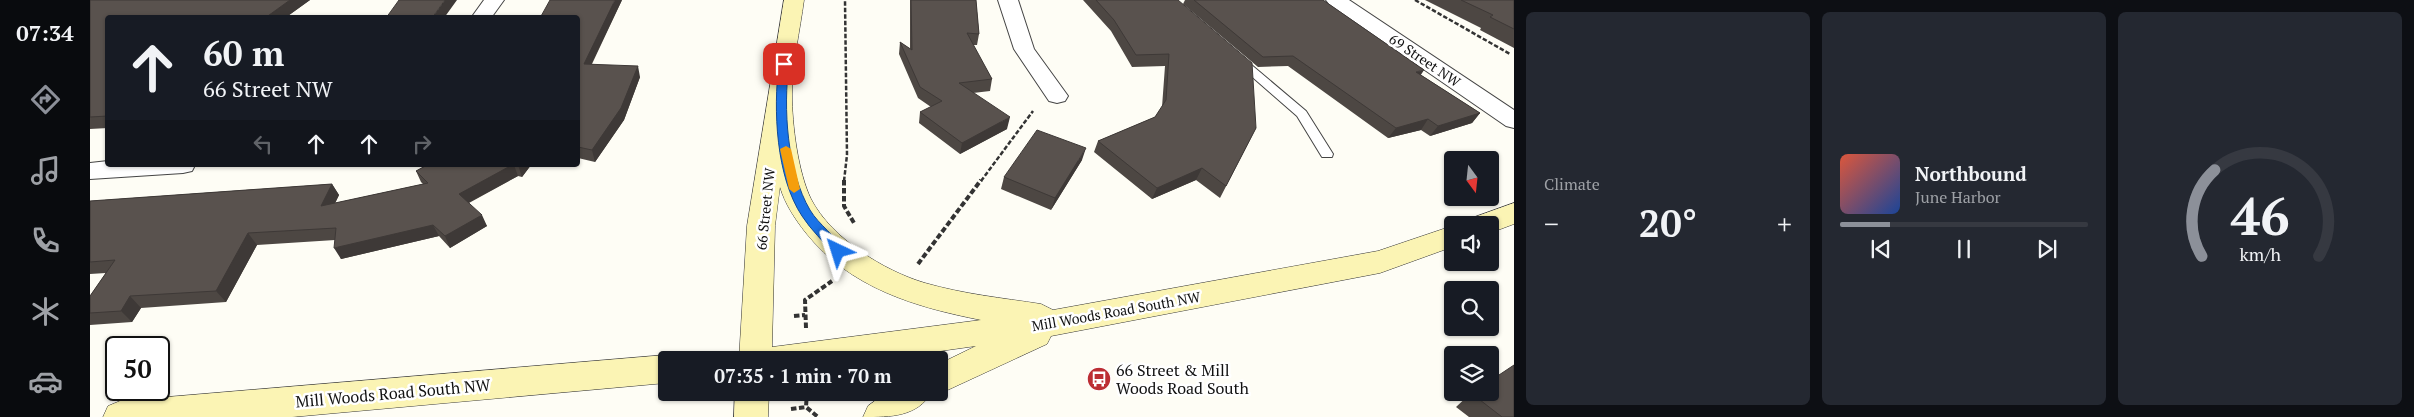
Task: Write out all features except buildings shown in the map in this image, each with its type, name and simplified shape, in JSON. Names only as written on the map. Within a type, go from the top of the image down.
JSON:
[{"type":"main road","name":"66 Street NW","points":[[755,351],[760,226],[794,0]]},
{"type":"main road","points":[[780,90],[786,152],[796,194],[806,214],[838,251],[854,264],[882,281],[918,293],[956,303],[1068,321]]},
{"type":"main road","points":[[1499,219],[1514,213]]},
{"type":"main road","name":"Mill Woods Road South NW","points":[[843,351],[1068,321],[1380,262],[1444,239]]},
{"type":"main road","points":[[948,375],[1068,321]]},
{"type":"main road","name":"Mill Woods Road South NW","points":[[120,417],[658,370]]},
{"type":"main road","points":[[751,417],[752,401]]},
{"type":"main road","points":[[880,417],[902,401]]},
{"type":"street","points":[[483,15],[494,0]]},
{"type":"street","points":[[1008,0],[1024,49],[1057,96]]},
{"type":"street","name":"69 Street NW","points":[[1336,0],[1514,120]]},
{"type":"street","points":[[90,171],[152,167]]},
{"type":"lane","points":[[1228,51],[1302,114],[1327,154]]},
{"type":"path","points":[[846,0],[847,155],[843,184],[844,206],[859,231]]},
{"type":"path","points":[[1415,0],[1510,54]]},
{"type":"path","points":[[912,272],[1033,111]]},
{"type":"path","points":[[806,321],[805,300],[837,278]]},
{"type":"path","points":[[794,316],[805,315]]},
{"type":"path","points":[[806,401],[806,407]]},
{"type":"path","points":[[791,409],[806,407],[818,417]]},
{"type":"slow traffic","points":[[786,149],[794,189]]},
{"type":"place","name":"66 Street & Mill Woods Road South","points":[[1099,379]]},
{"type":"route","points":[[784,64],[780,90],[786,152],[791,178],[796,194],[806,214],[838,251]]}]
